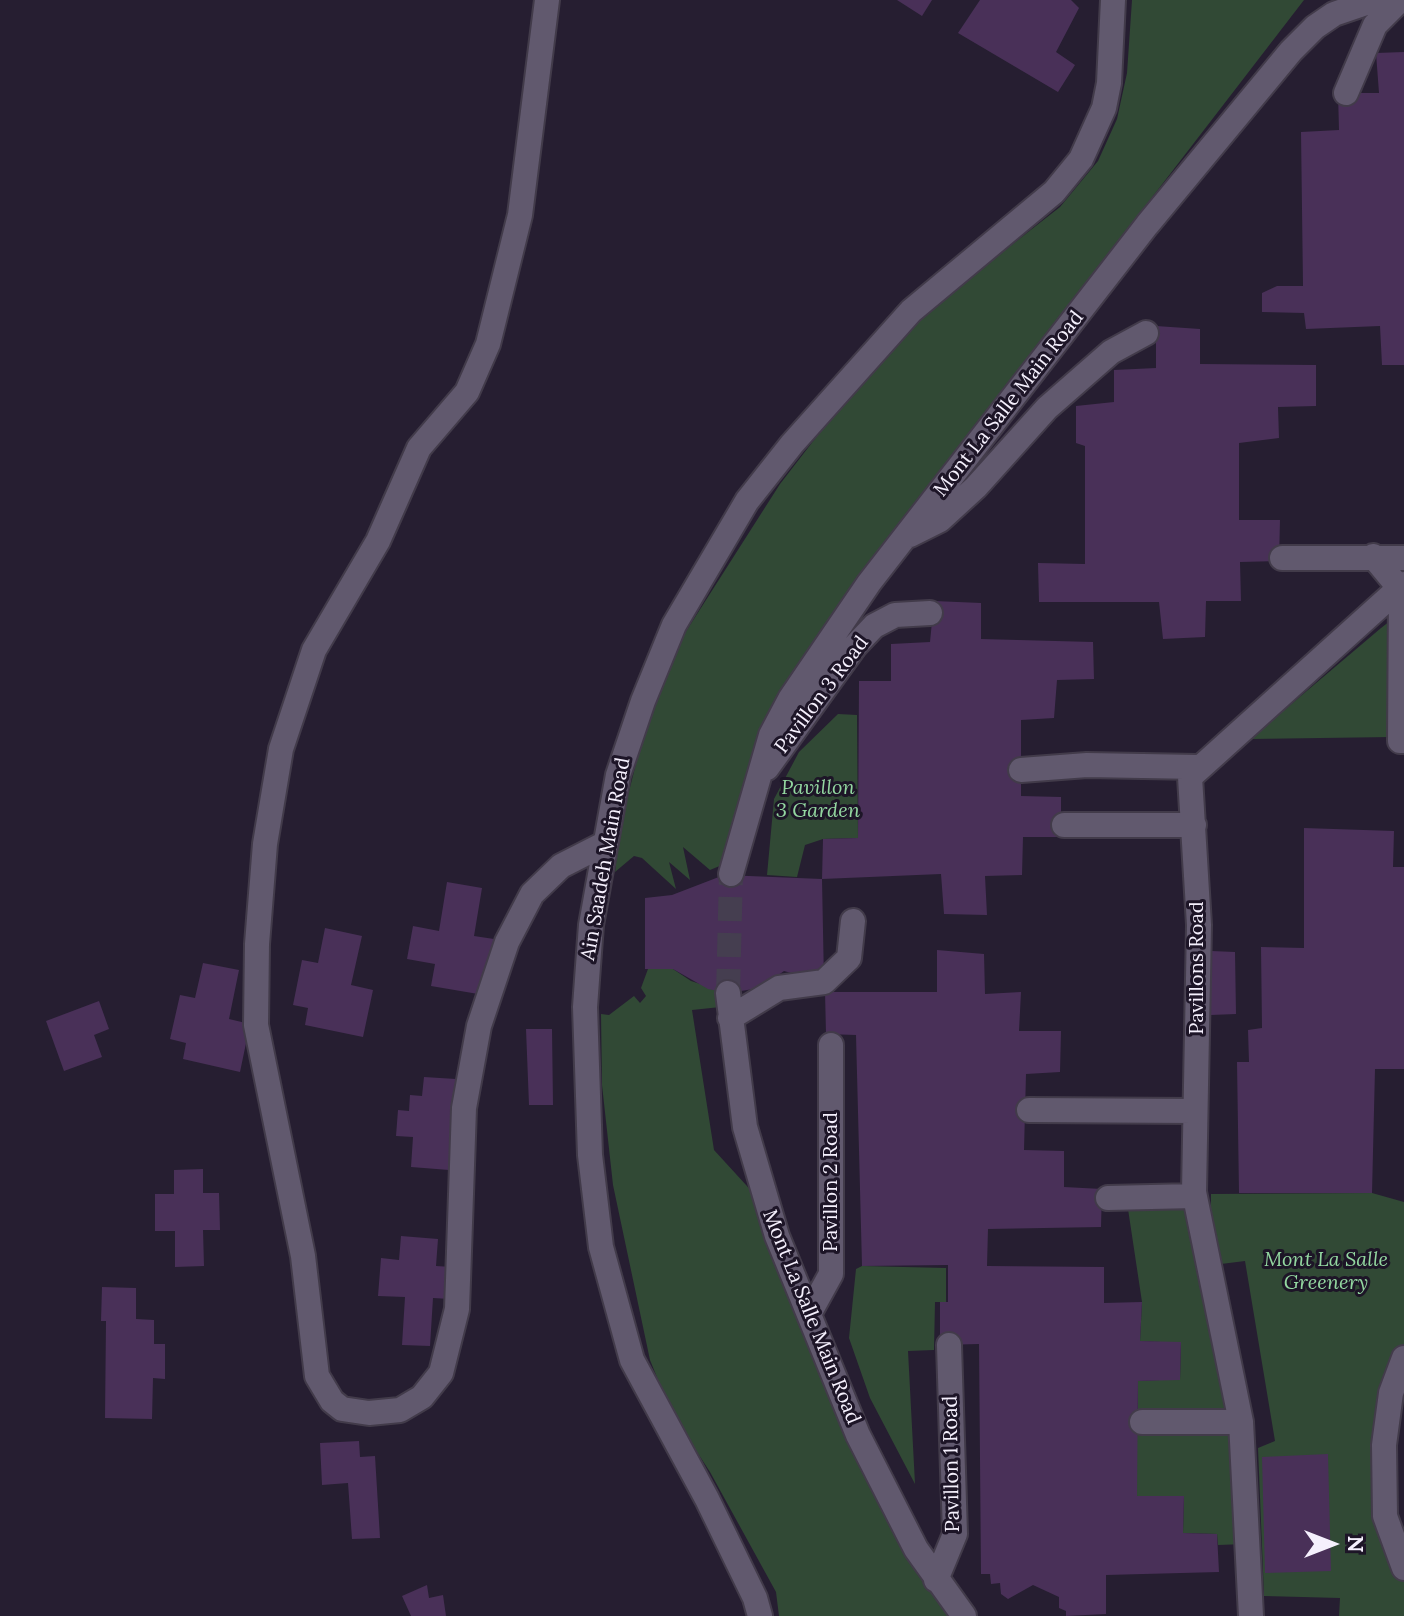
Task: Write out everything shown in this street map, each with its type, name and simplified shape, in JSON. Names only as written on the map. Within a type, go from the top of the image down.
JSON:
[{"type":"street","points":[[547,0],[520,215],[488,344],[467,392],[419,448],[378,541],[314,650],[281,749],[265,844],[257,944],[256,1025],[303,1256],[317,1376],[332,1401],[342,1409],[369,1413],[400,1410],[422,1397],[441,1373],[457,1309],[464,1108],[479,1026],[507,942],[532,894],[561,866],[606,843]]},
{"type":"street","name":"Ain Saadeh Main Road","points":[[760,1616],[755,1598],[707,1499],[632,1360],[601,1247],[589,1141],[585,1007],[591,925],[618,775],[643,701],[674,625],[718,546],[792,444],[926,297],[1054,192],[1081,159],[1100,118],[1109,83],[1113,0]]},
{"type":"street","name":"Mont La Salle Main Road","points":[[731,874],[771,735],[790,699],[869,583],[1147,225],[1291,51],[1315,27],[1334,14],[1375,0]]},
{"type":"street","points":[[1346,93],[1375,25],[1400,0]]},
{"type":"street","points":[[905,537],[940,520],[976,487],[1047,408],[1111,352],[1146,333]]},
{"type":"street","points":[[1373,556],[1402,587],[1402,741]]},
{"type":"street","points":[[1282,558],[1404,558]]},
{"type":"street","points":[[1021,770],[1087,765],[1198,767],[1402,587]]},
{"type":"street","name":"Pavillon 3 Road","points":[[756,782],[855,646],[874,626],[895,615],[930,613]]},
{"type":"street","name":"Pavillons Road","points":[[1198,767],[1190,777],[1199,925],[1194,1196],[1241,1422],[1236,1550],[1251,1616]]},
{"type":"street","points":[[1064,825],[1194,825]]},
{"type":"street","points":[[730,1018],[779,988],[824,982],[849,958],[853,921]]},
{"type":"street","name":"Mont La Salle Main Road","points":[[728,993],[747,1135],[767,1210],[858,1435],[936,1580],[964,1616]]},
{"type":"street","name":"Pavillon 2 Road","points":[[809,1314],[831,1274],[831,1045]]},
{"type":"street","points":[[1029,1110],[1194,1111]]},
{"type":"street","points":[[1108,1198],[1194,1196]]},
{"type":"street","name":"Pavillon 1 Road","points":[[936,1580],[955,1534],[949,1345]]},
{"type":"street","points":[[1404,1358],[1391,1393],[1384,1445],[1385,1516],[1404,1568]]},
{"type":"street","points":[[1142,1422],[1241,1422]]},
{"type":"green space","points":[[1132,0],[1304,0],[953,456],[826,628],[734,860],[710,870],[683,847],[690,880],[669,862],[676,889],[642,858],[634,856],[615,872],[621,823],[646,724],[683,636],[780,484],[848,396],[931,308],[1060,207],[1098,161],[1117,119],[1127,73]]},
{"type":"green space","points":[[1390,621],[1392,737],[1250,739],[1381,628]]},
{"type":"green space","name":"Pavillon 3 Garden","points":[[838,714],[857,715],[858,838],[823,839],[805,845],[797,877],[767,875],[774,799],[799,752]]},
{"type":"green space","points":[[648,969],[673,969],[691,981],[728,993],[730,1006],[692,1010],[714,1150],[768,1209],[822,1336],[962,1616],[779,1616],[776,1592],[710,1472],[671,1412],[650,1360],[613,1185],[602,1085],[601,1014],[609,1015],[634,996],[640,1003],[646,996],[641,988]]},
{"type":"green space","name":"Mont La Salle Greenery","points":[[1372,1193],[1404,1202],[1404,1356],[1385,1445],[1404,1570],[1404,1616],[1339,1616],[1340,1598],[1264,1596],[1258,1448],[1275,1441],[1245,1261],[1221,1264],[1211,1194]]},
{"type":"green space","points":[[1190,1207],[1232,1409],[1138,1409],[1138,1381],[1180,1379],[1181,1343],[1140,1341],[1142,1302],[1128,1209]]},
{"type":"green space","points":[[862,1266],[946,1268],[946,1302],[935,1302],[934,1350],[908,1351],[915,1484],[870,1398],[849,1338],[856,1269]]},
{"type":"green space","points":[[1231,1433],[1245,1544],[1218,1545],[1217,1534],[1183,1533],[1184,1496],[1137,1496],[1137,1435]]},
{"type":"building","points":[[897,0],[932,0],[922,16]]},
{"type":"building","points":[[980,0],[1071,0],[1079,8],[1056,52],[1075,65],[1058,92],[958,33]]},
{"type":"building","points":[[1404,52],[1404,365],[1382,365],[1380,326],[1306,329],[1304,313],[1262,312],[1262,293],[1277,286],[1303,286],[1301,132],[1339,130],[1338,93],[1379,93],[1376,53]]},
{"type":"building","points":[[1156,326],[1200,329],[1200,364],[1316,365],[1316,406],[1278,407],[1279,438],[1239,443],[1239,520],[1280,520],[1279,561],[1240,562],[1241,601],[1206,601],[1205,637],[1163,639],[1159,602],[1039,602],[1038,563],[1085,564],[1085,446],[1076,443],[1076,406],[1114,402],[1114,370],[1156,368]]},
{"type":"building","points":[[934,601],[981,603],[981,639],[1093,642],[1094,679],[1057,680],[1054,718],[1021,720],[1021,796],[1061,797],[1061,837],[1023,837],[1022,875],[985,876],[987,915],[944,914],[941,874],[822,879],[823,839],[858,838],[859,681],[891,681],[891,644],[930,642]]},
{"type":"building","points":[[1304,828],[1394,831],[1393,867],[1404,867],[1404,1069],[1375,1069],[1372,1193],[1239,1193],[1237,1062],[1249,1062],[1248,1030],[1262,1028],[1261,947],[1304,948]]},
{"type":"building","points":[[724,875],[822,879],[824,982],[784,971],[760,988],[728,993],[708,989],[673,969],[645,969],[645,898],[672,895]]},
{"type":"building","points":[[447,882],[482,888],[474,936],[494,939],[484,995],[431,986],[435,964],[407,959],[413,926],[439,931]]},
{"type":"building","points":[[325,928],[362,936],[351,985],[373,990],[363,1037],[305,1025],[308,1008],[293,1005],[302,960],[318,963]]},
{"type":"building","points":[[937,950],[984,954],[985,994],[1021,992],[1019,1031],[1061,1031],[1060,1072],[1026,1074],[1024,1150],[1064,1151],[1064,1187],[1102,1189],[1101,1227],[988,1229],[987,1266],[1104,1267],[1104,1303],[1142,1302],[1140,1341],[1181,1342],[1180,1380],[1138,1381],[1137,1496],[1184,1496],[1183,1533],[1217,1534],[1219,1572],[1106,1575],[1106,1614],[1066,1616],[1066,1611],[1059,1608],[1059,1597],[1033,1585],[1008,1599],[1001,1594],[1000,1583],[991,1584],[990,1574],[981,1574],[979,1344],[940,1345],[940,1302],[948,1302],[948,1265],[862,1266],[856,1035],[826,1034],[825,992],[937,992]]},
{"type":"building","points":[[1211,951],[1235,952],[1236,1014],[1211,1015]]},
{"type":"building","points":[[203,963],[239,970],[229,1019],[250,1024],[240,1072],[183,1059],[186,1043],[170,1039],[180,995],[195,998]]},
{"type":"building","points":[[99,1001],[109,1029],[94,1035],[102,1057],[64,1071],[46,1021]]},
{"type":"building","points":[[526,1029],[552,1029],[553,1105],[529,1105]]},
{"type":"building","points":[[424,1077],[456,1079],[449,1170],[411,1167],[413,1137],[396,1136],[398,1110],[409,1111],[410,1095],[422,1096]]},
{"type":"building","points":[[203,1169],[203,1193],[219,1193],[220,1230],[203,1230],[204,1266],[175,1267],[175,1231],[155,1231],[155,1194],[174,1194],[174,1170]]},
{"type":"building","points":[[401,1236],[438,1239],[436,1266],[452,1267],[450,1299],[433,1298],[430,1346],[402,1345],[405,1297],[378,1296],[381,1258],[399,1260]]},
{"type":"building","points":[[102,1287],[136,1288],[136,1319],[154,1320],[154,1344],[165,1344],[165,1379],[153,1378],[152,1419],[105,1418],[106,1321],[101,1321]]},
{"type":"building","points":[[359,1441],[360,1457],[375,1456],[380,1538],[352,1539],[348,1483],[322,1485],[320,1443]]},
{"type":"building","points":[[1328,1454],[1331,1571],[1265,1573],[1262,1457]]},
{"type":"building","points":[[427,1585],[429,1598],[443,1595],[446,1616],[411,1616],[402,1596]]},
{"type":"tunnel","points":[[728,993],[731,874]]}]
